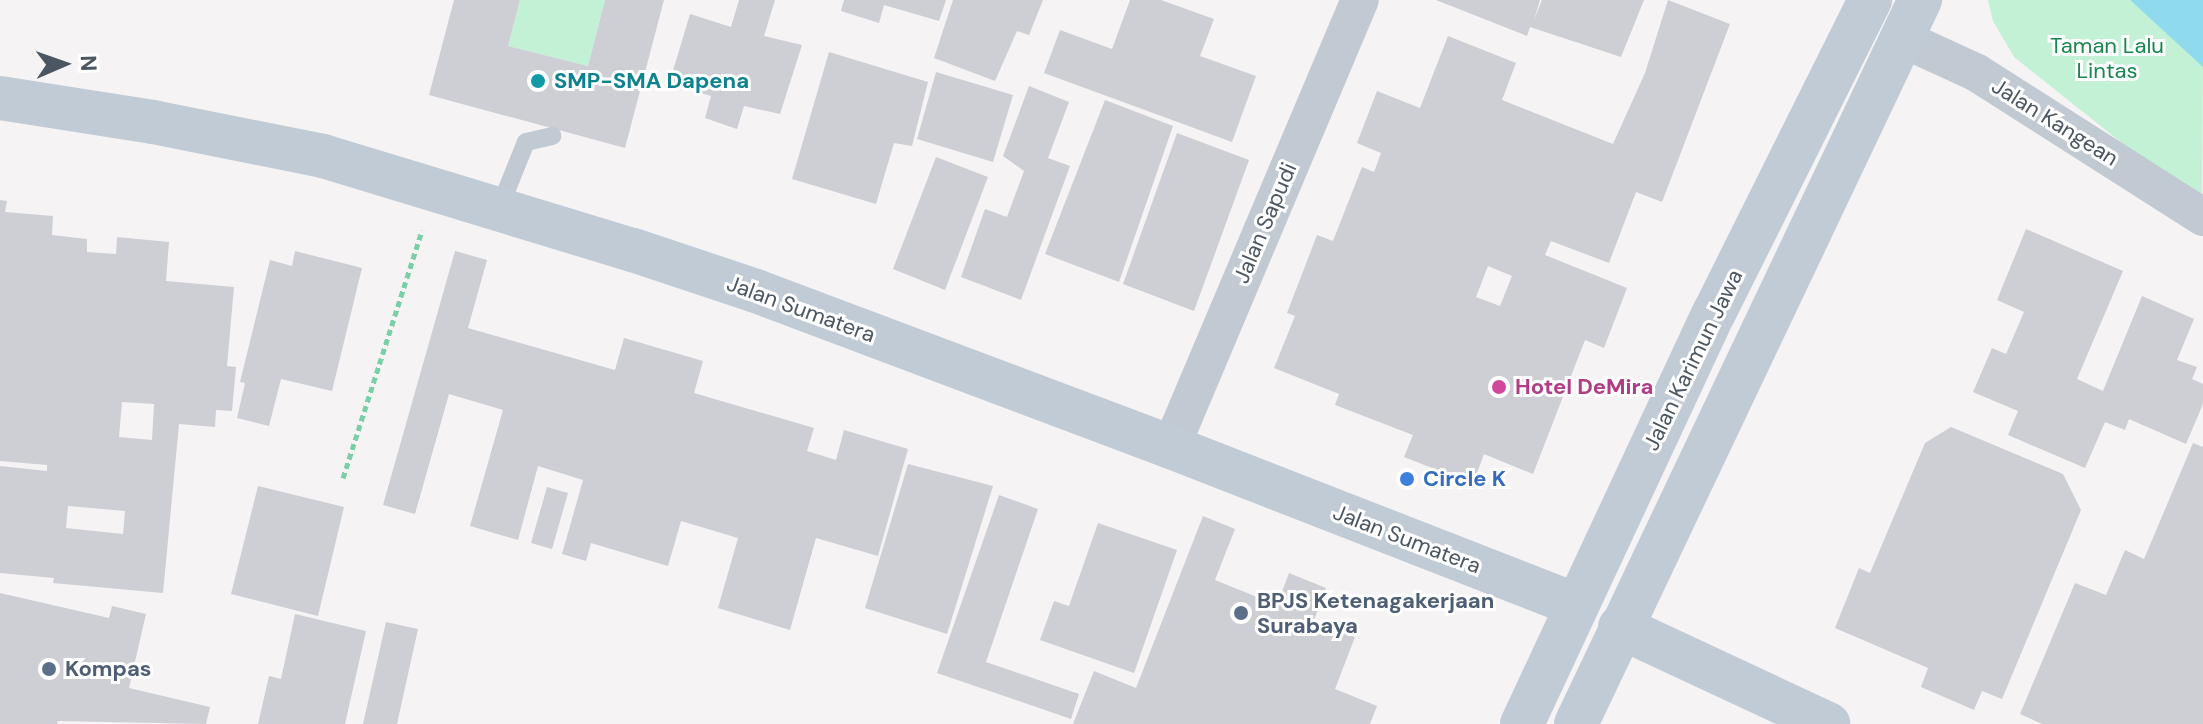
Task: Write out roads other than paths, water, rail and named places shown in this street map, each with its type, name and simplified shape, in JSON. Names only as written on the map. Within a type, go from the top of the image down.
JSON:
[{"type":"street","name":"Jalan Sapudi","points":[[1171,447],[1360,0]]},
{"type":"street","name":"Jalan Karimun Jawa","points":[[1522,724],[1714,313],[1870,0]]},
{"type":"street","points":[[1576,724],[1920,0]]},
{"type":"street","name":"Jalan Kangean","points":[[1901,38],[1977,73],[2203,217]]},
{"type":"street","name":"Jalan Sumatera","points":[[0,98],[153,122],[323,156],[436,188],[756,291],[1171,447],[1576,605]]},
{"type":"street","points":[[1620,627],[1828,724]]},
{"type":"lane","points":[[499,209],[526,142],[552,136]]},
{"type":"water","points":[[2130,0],[2203,0],[2203,67]]},
{"type":"place","name":"SMP-SMA Dapena","points":[[538,81]]},
{"type":"place","name":"Hotel DeMira","points":[[1499,387]]},
{"type":"place","name":"Circle K","points":[[1407,479]]},
{"type":"place","name":"BPJS Ketenagakerjaan Surabaya","points":[[1241,613]]},
{"type":"place","name":"Kompas","points":[[49,669]]},
{"type":"park label","name":"Taman Lalu Lintas","points":[[2107,58]]}]
